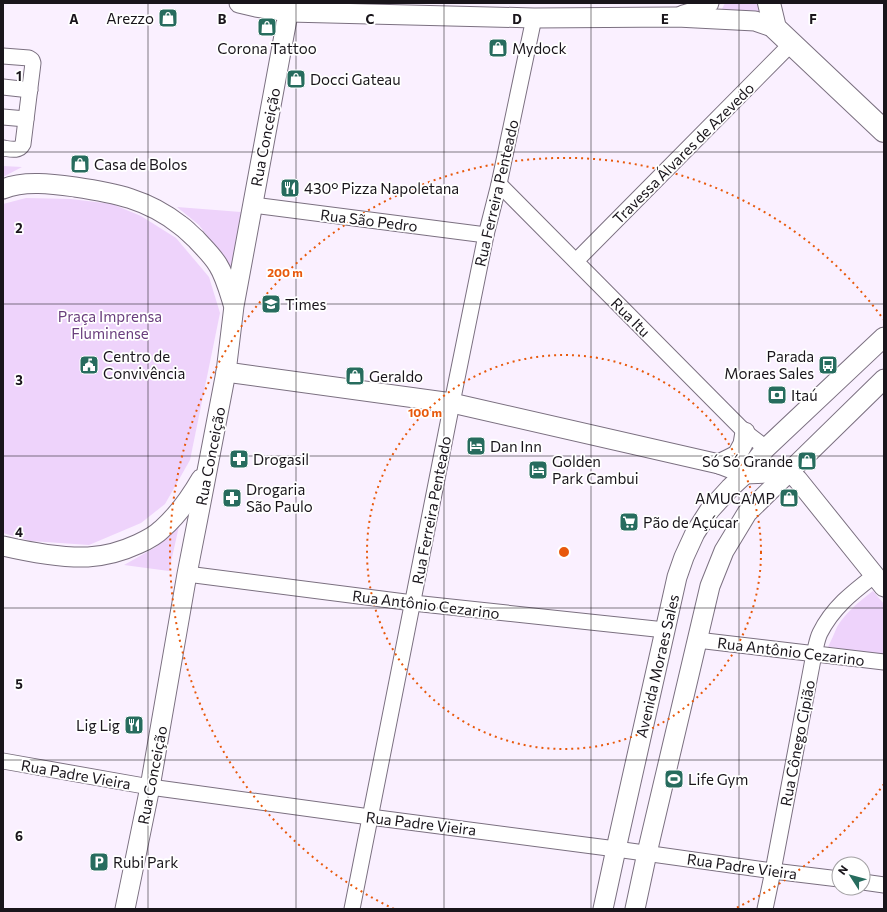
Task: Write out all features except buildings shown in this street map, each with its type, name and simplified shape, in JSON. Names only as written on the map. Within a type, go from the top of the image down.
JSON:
[{"type":"highway","points":[[769,3],[775,28],[790,44],[884,131]]},
{"type":"main road","points":[[239,3],[256,7],[534,18],[677,17],[755,21],[775,28]]},
{"type":"main road","points":[[677,17],[700,10],[708,3]]},
{"type":"main road","name":"Rua Conceição","points":[[125,909],[150,787],[187,574],[226,372],[234,306],[289,8]]},
{"type":"main road","points":[[3,190],[24,184],[70,186],[108,192],[145,203],[181,225],[203,247],[218,265],[234,306]]},
{"type":"main road","name":"Avenida Moraes Sales","points":[[603,909],[677,577],[695,533],[709,511],[745,474],[766,448],[884,337]]},
{"type":"main road","points":[[226,372],[452,403],[719,464],[745,474],[790,472],[879,581]]},
{"type":"main road","points":[[636,909],[647,853],[710,586],[724,551],[747,513],[884,378]]},
{"type":"main road","points":[[719,464],[737,454],[744,444],[745,432]]},
{"type":"main road","points":[[3,546],[61,556],[89,557],[111,554],[133,546],[152,537],[174,517],[190,499],[208,466]]},
{"type":"street","name":"Rua Ferreira Penteado","points":[[352,909],[486,235],[499,184],[534,18]]},
{"type":"street","name":"Travessa Álvares de Azevedo","points":[[576,261],[790,44]]},
{"type":"street","points":[[3,56],[29,58],[33,62],[23,144],[21,148],[18,149],[3,148]]},
{"type":"street","points":[[3,87],[30,90]]},
{"type":"street","points":[[3,117],[26,119]]},
{"type":"street","name":"Rua Itu","points":[[499,184],[745,432],[766,448]]},
{"type":"street","name":"Rua São Pedro","points":[[253,205],[486,235]]},
{"type":"street","name":"Rua Antônio Cezarino","points":[[187,574],[413,603],[665,630]]},
{"type":"street","name":"Rua Cônego Cipião","points":[[765,909],[814,654],[820,634],[830,616],[843,601],[879,581]]},
{"type":"street","name":"Rua Antônio Cezarino","points":[[697,640],[884,662]]},
{"type":"street","name":"Rua Padre Vieira","points":[[3,762],[150,787],[831,878]]},
{"type":"street","points":[[871,883],[884,885]]},
{"type":"green space","points":[[725,3],[764,3],[764,15],[720,13]]},
{"type":"green space","points":[[3,166],[22,167],[3,177]]},
{"type":"green space","name":"Praça Imprensa Fluminense","points":[[26,198],[71,199],[112,204],[141,216],[176,238],[209,277],[220,313],[190,460],[165,504],[141,523],[89,545],[31,541],[3,533],[3,204]]},
{"type":"green space","points":[[177,207],[241,212],[231,267],[199,225]]},
{"type":"green space","points":[[179,526],[169,571],[124,565],[156,547]]},
{"type":"green space","points":[[873,591],[884,604],[884,654],[828,647],[837,627],[845,616]]},
{"type":"place","name":"Arezzo","points":[[168,18]]},
{"type":"place","name":"Corona Tattoo","points":[[267,27]]},
{"type":"place","name":"Mydock","points":[[498,48]]},
{"type":"place","name":"Docci Gateau","points":[[296,79]]},
{"type":"place","name":"Casa de Bolos","points":[[80,164]]},
{"type":"place","name":"430° Pizza Napoletana","points":[[290,188]]},
{"type":"place","name":"Times","points":[[271,304]]},
{"type":"place","name":"Centro de Convivência","points":[[89,365]]},
{"type":"place","name":"Parada Moraes Sales","points":[[828,365]]},
{"type":"place","name":"Geraldo","points":[[355,376]]},
{"type":"place","name":"Itaú","points":[[777,395]]},
{"type":"place","name":"Dan Inn","points":[[476,446]]},
{"type":"place","name":"Drogasil","points":[[239,459]]},
{"type":"place","name":"Só Só Grande","points":[[807,461]]},
{"type":"place","name":"Golden Park Cambui","points":[[538,470]]},
{"type":"place","name":"Drogaria São Paulo","points":[[232,498]]},
{"type":"place","name":"AMUCAMP","points":[[789,498]]},
{"type":"place","name":"Pão de Açúcar","points":[[629,522]]},
{"type":"place","name":"Lig Lig","points":[[134,725]]},
{"type":"place","name":"Life Gym","points":[[674,779]]},
{"type":"place","name":"Rubi Park","points":[[99,862]]}]
